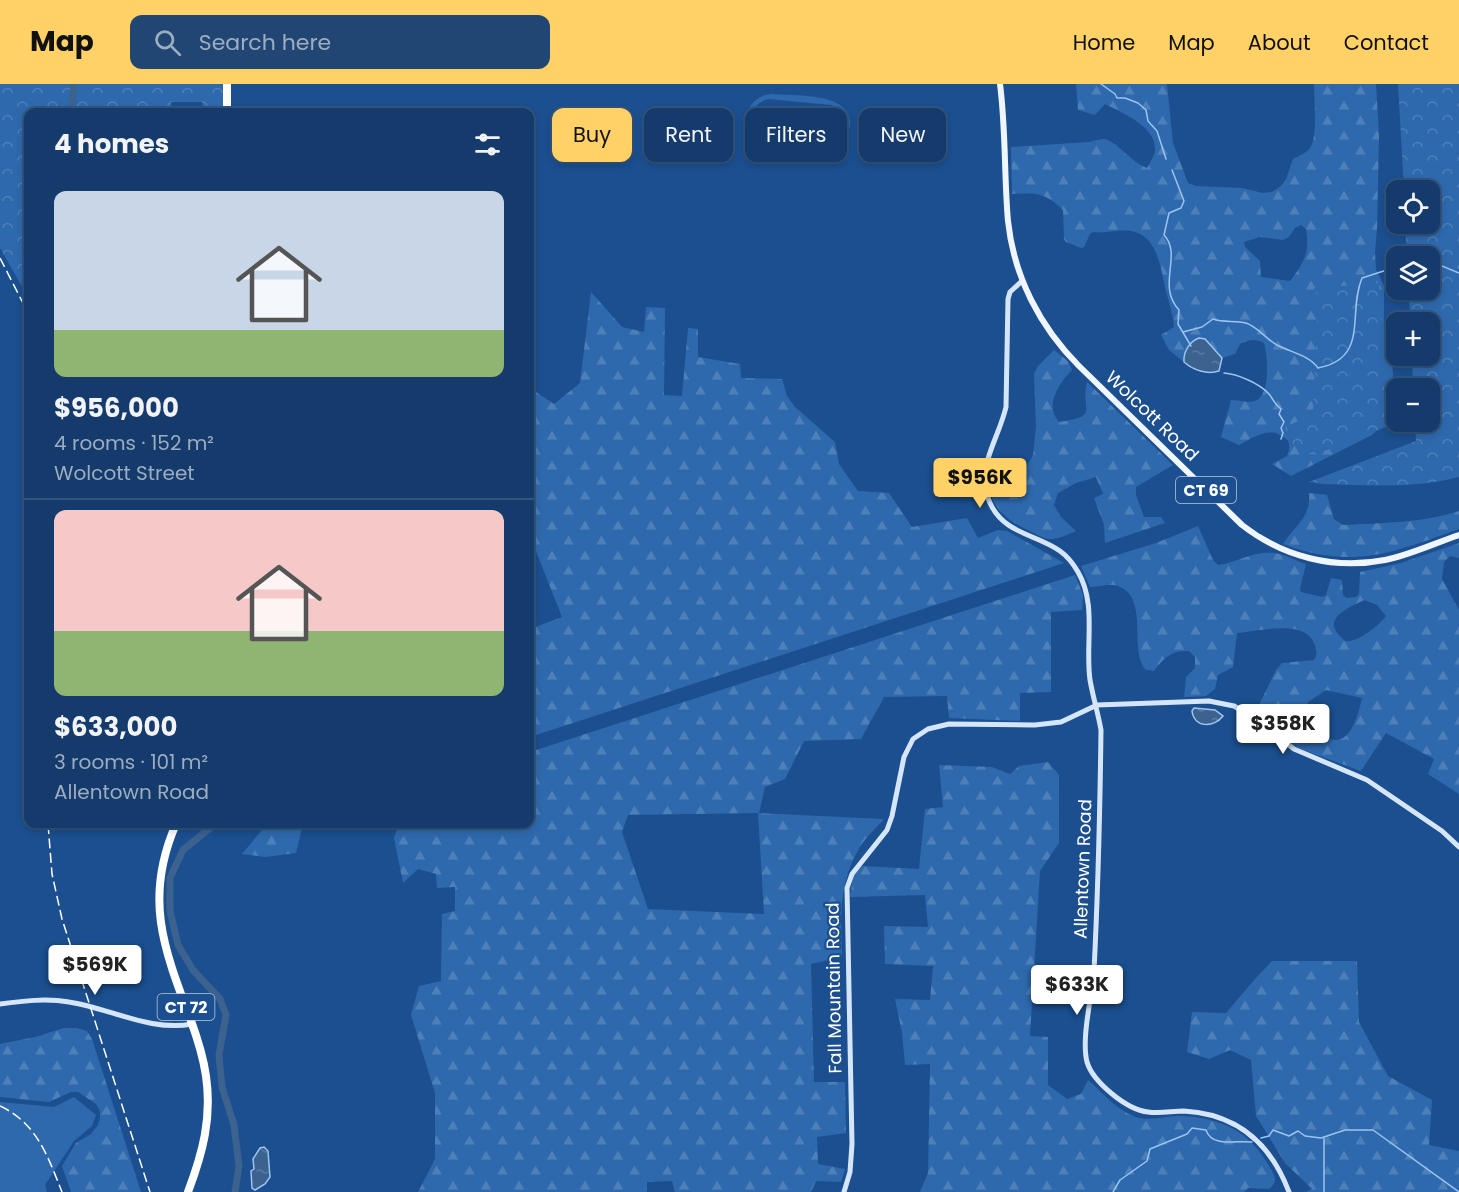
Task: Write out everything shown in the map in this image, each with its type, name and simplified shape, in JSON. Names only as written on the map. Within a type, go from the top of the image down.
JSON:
[{"type":"highway","points":[[226,108],[227,84]]},
{"type":"highway","name":"CT 72","points":[[174,828],[166,849],[160,876],[159,918],[169,957],[204,1064],[208,1103],[203,1151],[188,1192]]},
{"type":"main road","name":"CT 69","points":[[1000,84],[1008,224],[1022,281]]},
{"type":"main road","name":"Wolcott Road","points":[[1022,281],[1041,320],[1071,358],[1236,519],[1269,543],[1315,560],[1352,563],[1394,558],[1459,535]]},
{"type":"main road","name":"Allentown Road","points":[[1022,281],[1010,292],[1008,299],[1006,407],[986,464],[985,486],[993,509],[1001,520],[1012,529],[1061,552],[1079,573],[1088,593],[1090,681],[1101,730],[1095,949],[1087,1062],[1107,1089],[1135,1109],[1150,1113],[1192,1112],[1220,1118],[1242,1128],[1258,1141],[1272,1159],[1283,1176],[1289,1192]]},
{"type":"main road","points":[[1097,705],[1209,701],[1234,706],[1257,720],[1294,749],[1309,757],[1346,769],[1367,780],[1436,826],[1459,847]]},
{"type":"main road","name":"Fall Mountain Road","points":[[844,1192],[850,1172],[852,1144],[847,888],[852,874],[887,830],[904,757],[913,739],[928,729],[948,724],[1035,725],[1061,722],[1097,705]]},
{"type":"main road","points":[[0,1004],[47,999],[71,1002],[153,1023],[178,1026],[192,1024]]},
{"type":"green space","points":[[0,84],[224,84],[224,108],[203,108],[202,102],[171,102],[172,108],[24,108],[24,290],[0,248]]},
{"type":"green space","points":[[1076,84],[1167,84],[1173,143],[1188,183],[1196,186],[1242,188],[1263,193],[1272,192],[1281,186],[1293,159],[1310,148],[1315,126],[1314,84],[1376,84],[1379,136],[1375,253],[1376,269],[1384,286],[1386,366],[1392,366],[1393,378],[1386,378],[1386,405],[1376,431],[1372,435],[1291,476],[1272,464],[1287,456],[1289,444],[1284,436],[1275,433],[1262,434],[1239,445],[1221,437],[1231,400],[1255,401],[1264,391],[1267,357],[1264,343],[1255,340],[1247,341],[1240,344],[1235,354],[1222,358],[1205,339],[1200,339],[1190,345],[1185,353],[1184,362],[1169,350],[1161,335],[1174,327],[1172,313],[1157,256],[1154,248],[1143,235],[1130,231],[1093,232],[1081,248],[1064,239],[1063,210],[1051,200],[1040,195],[1012,194],[1011,147],[1106,139],[1147,168],[1155,151],[1154,142],[1145,128],[1129,116],[1105,104],[1095,115],[1078,110]],"holes":[[[1301,225],[1306,229],[1305,257],[1290,281],[1261,277],[1260,261],[1245,247],[1244,242],[1260,237],[1283,240]]]},
{"type":"green space","points":[[1398,84],[1459,84],[1459,477],[1425,483],[1391,485],[1309,482],[1416,441],[1416,432],[1440,432],[1440,378],[1413,378],[1412,366],[1440,366],[1440,312],[1410,312],[1409,300],[1440,300],[1440,246],[1406,246],[1406,234],[1440,234],[1440,180],[1403,180]]},
{"type":"green space","points":[[772,94],[818,97],[830,100],[843,108],[768,99],[755,108],[750,108],[758,98]]},
{"type":"green space","points":[[847,112],[850,121],[847,133]]},
{"type":"green space","points":[[1379,283],[1386,427],[1312,456],[1275,432],[1313,414],[1318,297],[1314,288]]},
{"type":"green space","points":[[591,292],[622,327],[644,332],[646,307],[665,308],[664,395],[682,396],[688,328],[698,329],[698,357],[740,364],[741,378],[782,379],[787,396],[795,407],[835,442],[839,464],[858,491],[889,493],[912,527],[967,518],[978,538],[998,530],[1007,531],[1064,563],[534,736],[534,628],[562,617],[534,546],[534,392],[554,404],[580,383]]},
{"type":"green space","points":[[1054,350],[1068,361],[1072,370],[1062,381],[1053,402],[1053,409],[1059,422],[1072,420],[1084,414],[1087,382],[1173,465],[1136,487],[1136,495],[1144,517],[1161,517],[1165,523],[1105,543],[1104,525],[1094,498],[1103,494],[1096,477],[1076,483],[1058,493],[1054,505],[1061,517],[1076,531],[1059,538],[1045,538],[1020,526],[1010,520],[995,504],[990,494],[989,483],[989,471],[993,458],[1018,468],[1027,466],[1033,455],[1036,427],[1034,374],[1038,366]]},
{"type":"green space","points":[[1309,493],[1327,495],[1334,519],[1343,525],[1416,520],[1459,511],[1459,529],[1413,545],[1372,555],[1352,557],[1308,552],[1283,544],[1305,515]]},
{"type":"green space","points":[[1198,526],[1213,560],[1218,565],[1260,553],[1286,556],[1306,564],[1301,592],[1322,597],[1326,595],[1331,578],[1342,580],[1343,595],[1347,598],[1356,597],[1359,594],[1360,572],[1401,563],[1459,543],[1459,558],[1450,556],[1444,562],[1442,579],[1459,610],[1459,794],[1428,774],[1434,759],[1386,733],[1361,771],[1298,748],[1254,715],[1276,670],[1282,663],[1314,660],[1315,646],[1311,637],[1303,632],[1282,628],[1237,633],[1233,667],[1218,675],[1215,689],[1206,696],[1184,697],[1186,677],[1195,668],[1195,657],[1189,651],[1173,653],[1165,658],[1154,671],[1146,670],[1139,650],[1136,612],[1128,592],[1115,585],[1090,587],[1081,566],[1156,543]],"holes":[[[1364,600],[1377,605],[1386,616],[1362,636],[1345,641],[1336,631],[1335,619]],[[1326,690],[1362,698],[1351,730],[1340,739],[1333,740],[1324,736],[1305,714],[1308,702]]]},
{"type":"green space","points":[[1075,575],[1083,595],[1082,610],[1051,612],[1051,692],[1020,693],[1020,721],[949,718],[947,696],[884,697],[861,739],[804,741],[785,779],[765,787],[759,813],[884,819],[862,843],[844,887],[841,928],[842,957],[811,964],[814,1082],[845,1082],[846,1133],[817,1137],[818,1164],[845,1169],[841,1182],[816,1181],[811,1192],[675,1192],[672,1181],[647,1182],[647,1192],[418,1192],[435,1159],[435,1093],[411,1015],[419,986],[441,981],[442,914],[455,911],[455,887],[437,888],[436,874],[418,869],[403,883],[394,838],[398,828],[534,828],[534,751]],"holes":[[[758,813],[764,914],[648,909],[622,832],[628,815]]]},
{"type":"green space","points":[[1048,762],[1059,775],[1059,843],[1040,871],[1030,1036],[1048,1037],[1048,1085],[1067,1099],[1081,1094],[1088,1080],[1112,1102],[1132,1116],[1145,1119],[1196,1117],[1222,1123],[1243,1135],[1261,1154],[1274,1176],[1275,1181],[1269,1189],[1248,1188],[1244,1192],[920,1192],[928,1173],[930,1064],[905,1065],[902,1033],[895,999],[930,1000],[933,966],[885,964],[884,926],[928,927],[925,895],[850,897],[853,876],[862,866],[919,869],[925,809],[943,807],[939,765],[992,767],[1010,774],[1019,766]]},
{"type":"green space","points":[[264,828],[302,828],[296,853],[265,857],[242,854]]},
{"type":"green space","points":[[1272,961],[1357,961],[1359,1022],[1388,1076],[1432,1100],[1429,1145],[1459,1151],[1459,1192],[1306,1192],[1312,1189],[1285,1163],[1256,1116],[1251,1060],[1230,1050],[1209,1059],[1187,1052],[1192,1012],[1226,1013]]},
{"type":"green space","points":[[64,1028],[87,1031],[92,1039],[141,1192],[71,1192],[62,1166],[76,1143],[91,1134],[98,1125],[100,1111],[96,1104],[78,1092],[71,1092],[49,1102],[0,1097],[0,1044]]},
{"type":"green space","points":[[74,1097],[96,1115],[92,1126],[74,1141],[45,1185],[47,1192],[0,1192],[0,1102],[54,1107]]},
{"type":"water","points":[[1199,338],[1205,339],[1222,358],[1219,371],[1200,371],[1184,362],[1188,347]]},
{"type":"water","points":[[1194,708],[1215,710],[1223,716],[1215,723],[1200,723],[1194,717],[1192,711]]},
{"type":"water","points":[[264,1147],[268,1151],[270,1177],[265,1184],[255,1190],[252,1188],[253,1159],[260,1148]]},
{"type":"waterway","points":[[71,108],[74,84]]},
{"type":"waterway","points":[[1101,84],[1117,98],[1125,98],[1138,103],[1146,110],[1148,121],[1157,131],[1166,159]]},
{"type":"waterway","points":[[1172,170],[1184,201],[1181,208],[1169,213],[1164,235],[1171,252],[1170,291],[1179,310],[1178,324],[1191,346]]},
{"type":"waterway","points":[[1440,265],[1459,273]]},
{"type":"waterway","points":[[1183,332],[1202,327],[1213,319],[1246,323],[1277,345],[1310,360],[1318,368],[1334,363],[1345,355],[1351,344],[1362,278],[1386,270]]},
{"type":"waterway","points":[[1224,373],[1248,380],[1269,394],[1281,409],[1279,414],[1284,422],[1281,428],[1283,433],[1281,439]]},
{"type":"waterway","points":[[210,828],[183,850],[170,878],[170,911],[178,945],[193,970],[220,999],[226,1015],[219,1055],[222,1087],[234,1125],[239,1166],[235,1192]]},
{"type":"waterway","points":[[1113,1192],[1120,1180],[1147,1161],[1150,1149],[1187,1134],[1192,1128],[1206,1130],[1209,1136],[1219,1141],[1252,1142]]},
{"type":"waterway","points":[[1261,1138],[1269,1136],[1273,1130],[1289,1136],[1298,1131],[1305,1136],[1321,1138],[1345,1130],[1373,1130],[1459,1192]]},
{"type":"waterway","points":[[1324,1138],[1324,1192]]},
{"type":"railway","points":[[0,258],[24,305]]},
{"type":"railway","points":[[48,828],[52,874],[62,919],[150,1192]]},
{"type":"railway","points":[[0,1106],[13,1113],[40,1142],[62,1192]]}]
